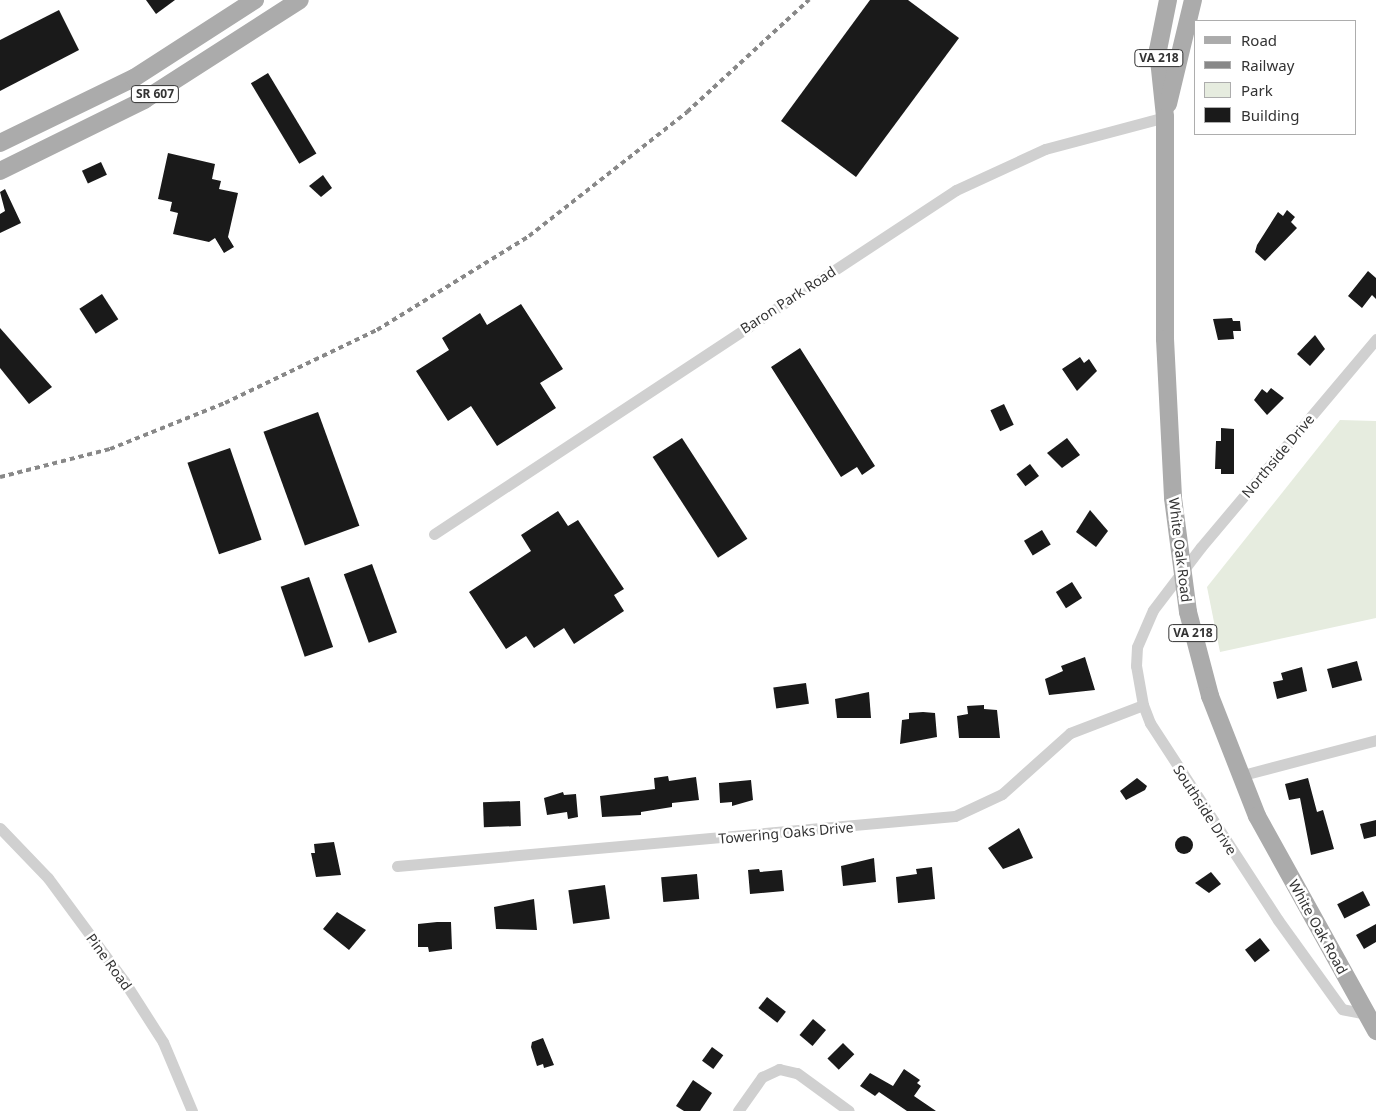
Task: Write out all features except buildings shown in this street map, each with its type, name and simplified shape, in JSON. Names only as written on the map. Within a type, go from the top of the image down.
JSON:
[{"type":"main road","name":"SR 607","points":[[0,143],[33,129],[134,78],[255,0]]},
{"type":"main road","name":"SR 607","points":[[0,171],[44,152],[203,66],[300,0]]},
{"type":"main road","name":"White Oak Road","points":[[1168,0],[1158,50],[1165,117],[1165,339],[1172,481],[1181,573],[1207,688],[1239,776],[1257,816],[1376,1031]]},
{"type":"main road","name":"White Oak Road","points":[[1165,117],[1193,0]]},
{"type":"main road","points":[[33,129],[44,152]]},
{"type":"street","name":"Baron Park Road","points":[[434,534],[956,190],[1045,149],[1165,117]]},
{"type":"street","name":"Northside Drive","points":[[1181,573],[1376,339]]},
{"type":"street","name":"Southside Drive","points":[[1181,573],[1153,610],[1137,647],[1136,666],[1142,705],[1168,754],[1336,1002],[1348,1012],[1367,1014]]},
{"type":"street","name":"Towering Oaks Drive","points":[[397,866],[955,816],[1002,794],[1070,733],[1142,705]]},
{"type":"street","points":[[1239,776],[1376,740]]},
{"type":"street","name":"Pine Road","points":[[0,828],[48,878],[124,982],[163,1042],[192,1111]]},
{"type":"street","points":[[738,1111],[762,1077],[779,1069],[796,1073],[848,1111]]},
{"type":"green space","points":[[1340,420],[1376,421],[1376,618],[1220,652],[1207,587]]},
{"type":"railway","points":[[0,477],[110,449],[225,403],[377,330],[529,236],[687,112],[809,0]]}]
